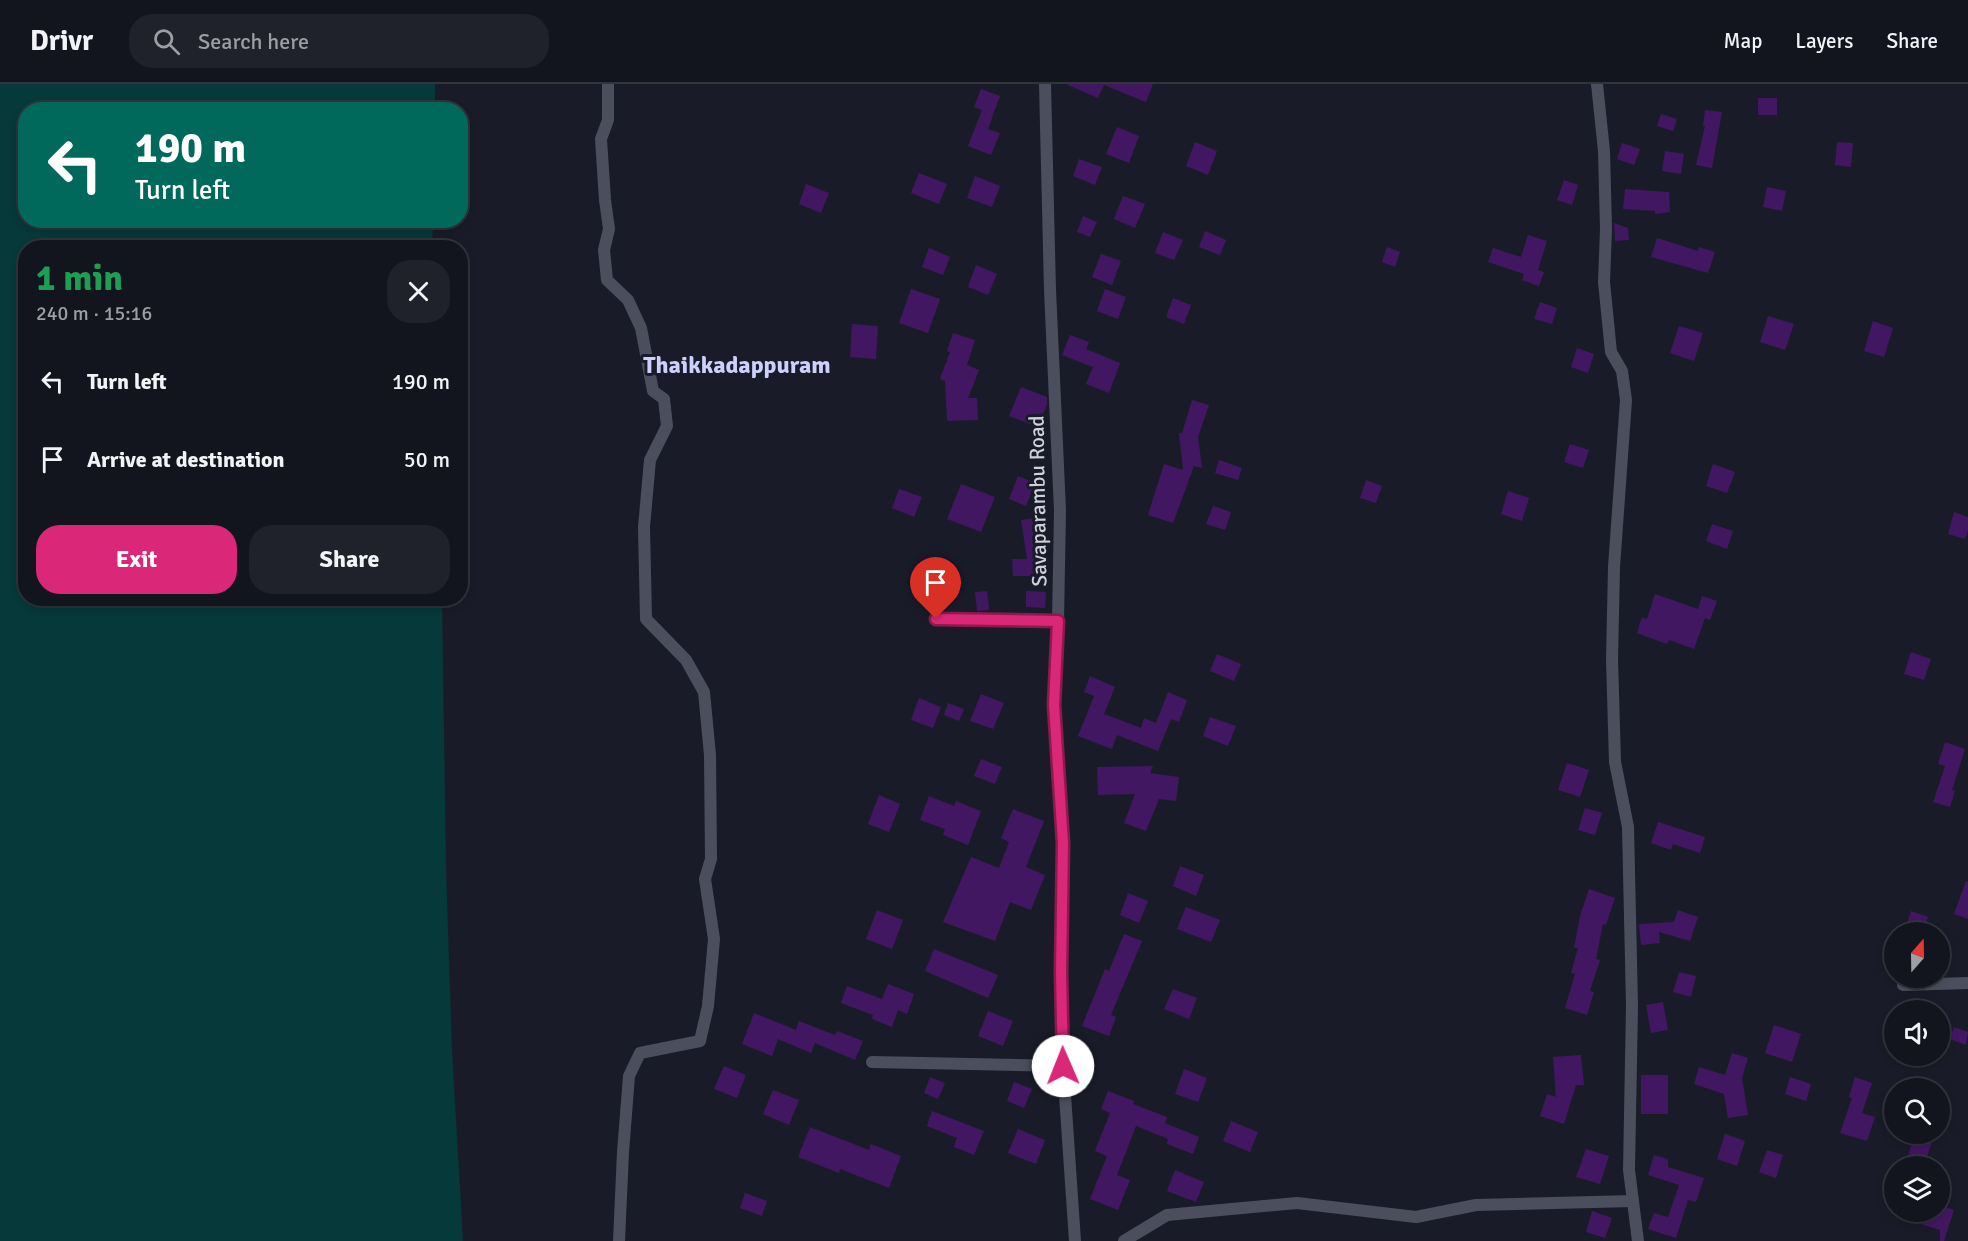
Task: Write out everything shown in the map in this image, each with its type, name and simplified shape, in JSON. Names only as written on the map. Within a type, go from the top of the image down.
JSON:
[{"type":"street","points":[[608,84],[609,120],[602,139],[609,228],[604,250],[608,280],[628,300],[641,328],[649,375],[653,390],[664,399],[667,426],[650,460],[644,527],[646,619],[686,660],[705,692],[710,755],[711,847],[711,859],[705,879],[714,939],[708,1006],[700,1041],[640,1053],[629,1076],[622,1152],[619,1241]]},
{"type":"street","name":"Savaparambu Road","points":[[1045,84],[1059,510],[1058,621],[1054,705],[1063,843],[1061,972],[1063,1066],[1075,1241]]},
{"type":"street","points":[[1597,84],[1604,151],[1606,229],[1604,282],[1611,352],[1622,371],[1626,400],[1614,567],[1612,659],[1615,762],[1628,827],[1632,1006],[1629,1170],[1638,1241]]},
{"type":"street","points":[[936,619],[1058,621]]},
{"type":"street","points":[[1950,984],[1968,983]]},
{"type":"street","points":[[872,1062],[1063,1066]]},
{"type":"street","points":[[1124,1241],[1167,1215],[1296,1203],[1416,1217],[1476,1205],[1633,1201]]},
{"type":"shaded area","points":[[0,84],[435,84],[435,102],[18,102],[18,228],[433,228],[432,240],[18,240],[18,606],[442,606],[446,868],[452,1050],[463,1241],[0,1241]]},
{"type":"building","points":[[1066,84],[1153,84],[1146,102],[1104,85],[1098,98]]},
{"type":"building","points":[[981,89],[1000,96],[988,129],[1000,133],[991,155],[968,146],[982,110],[974,107]]},
{"type":"building","points":[[1758,98],[1777,98],[1777,115],[1758,115]]},
{"type":"building","points":[[1705,110],[1722,112],[1712,168],[1696,165],[1705,126],[1703,126]]},
{"type":"building","points":[[1661,114],[1677,119],[1673,131],[1657,126]]},
{"type":"building","points":[[1117,127],[1139,136],[1129,163],[1106,154]]},
{"type":"building","points":[[1195,142],[1217,151],[1208,175],[1186,166]]},
{"type":"building","points":[[1837,142],[1853,143],[1851,167],[1835,165]]},
{"type":"building","points":[[1622,143],[1640,149],[1634,165],[1617,159]]},
{"type":"building","points":[[1665,151],[1684,154],[1681,174],[1662,171]]},
{"type":"building","points":[[1079,159],[1102,167],[1095,185],[1073,176]]},
{"type":"building","points":[[919,173],[947,184],[939,204],[911,193]]},
{"type":"building","points":[[975,176],[1000,186],[992,207],[967,198]]},
{"type":"building","points":[[1564,180],[1578,185],[1572,205],[1557,200]]},
{"type":"building","points":[[806,184],[829,193],[821,213],[799,204]]},
{"type":"building","points":[[1767,187],[1786,191],[1782,211],[1763,207]]},
{"type":"building","points":[[1625,189],[1669,192],[1670,212],[1655,214],[1655,211],[1623,209]]},
{"type":"building","points":[[1123,196],[1145,204],[1135,228],[1114,219]]},
{"type":"building","points":[[1083,216],[1097,222],[1090,237],[1077,232]]},
{"type":"building","points":[[1614,223],[1628,228],[1629,240],[1615,241]]},
{"type":"building","points":[[1205,231],[1226,240],[1220,255],[1199,247]]},
{"type":"building","points":[[1163,232],[1183,240],[1174,260],[1155,253]]},
{"type":"building","points":[[1528,235],[1547,241],[1538,270],[1544,272],[1539,286],[1522,280],[1524,274],[1488,262],[1493,248],[1521,257]]},
{"type":"building","points":[[1657,238],[1698,251],[1699,247],[1715,252],[1708,273],[1651,257]]},
{"type":"building","points":[[1387,247],[1400,252],[1395,267],[1382,262]]},
{"type":"building","points":[[929,248],[950,257],[943,275],[922,267]]},
{"type":"building","points":[[1101,254],[1121,261],[1112,285],[1092,277]]},
{"type":"building","points":[[976,265],[997,274],[988,295],[968,287]]},
{"type":"building","points":[[911,289],[940,299],[928,333],[899,323]]},
{"type":"building","points":[[1105,289],[1126,297],[1118,319],[1097,311]]},
{"type":"building","points":[[1173,298],[1191,305],[1184,324],[1166,317]]},
{"type":"building","points":[[1540,302],[1557,308],[1552,324],[1534,319]]},
{"type":"building","points":[[1768,316],[1794,324],[1785,350],[1760,342]]},
{"type":"building","points":[[1873,321],[1893,328],[1884,357],[1864,351]]},
{"type":"building","points":[[852,324],[878,326],[876,359],[850,357]]},
{"type":"building","points":[[1679,326],[1703,333],[1694,361],[1670,353]]},
{"type":"building","points":[[953,333],[975,340],[967,365],[979,370],[968,398],[977,398],[978,420],[947,421],[945,381],[940,379],[950,352],[947,351]]},
{"type":"building","points":[[1070,335],[1089,342],[1086,349],[1120,363],[1109,393],[1086,384],[1093,367],[1062,355]]},
{"type":"building","points":[[1577,348],[1594,354],[1588,373],[1571,367]]},
{"type":"building","points":[[1021,387],[1047,397],[1047,404],[1038,427],[1009,416]]},
{"type":"building","points":[[1192,400],[1209,405],[1198,437],[1202,468],[1194,466],[1173,523],[1148,515],[1164,464],[1183,470],[1179,433],[1182,433]]},
{"type":"building","points":[[1570,444],[1589,450],[1583,468],[1564,462]]},
{"type":"building","points":[[1219,460],[1242,468],[1238,480],[1215,473]]},
{"type":"building","points":[[1713,464],[1735,472],[1727,493],[1706,486]]},
{"type":"building","points":[[1018,476],[1035,483],[1026,506],[1009,499]]},
{"type":"building","points":[[1366,480],[1382,486],[1376,503],[1360,498]]},
{"type":"building","points":[[961,484],[995,497],[981,532],[947,519]]},
{"type":"building","points":[[899,489],[922,497],[914,517],[892,508]]},
{"type":"building","points":[[1508,491],[1529,498],[1522,521],[1501,514]]},
{"type":"building","points":[[1213,506],[1231,512],[1225,530],[1206,524]]},
{"type":"building","points":[[1954,512],[1968,517],[1965,539],[1948,534]]},
{"type":"building","points":[[1042,517],[1046,538],[1035,540],[1036,576],[1013,576],[1012,559],[1027,559],[1021,520]]},
{"type":"building","points":[[1712,524],[1733,531],[1727,549],[1706,541]]},
{"type":"building","points":[[987,591],[989,610],[977,611],[975,592]]},
{"type":"building","points":[[1026,591],[1046,592],[1045,608],[1026,607]]},
{"type":"building","points":[[1655,594],[1698,609],[1702,596],[1717,601],[1710,620],[1705,618],[1694,649],[1669,640],[1667,644],[1637,633],[1642,617],[1647,619]]},
{"type":"building","points":[[1911,652],[1931,659],[1924,680],[1904,674]]},
{"type":"building","points":[[1217,654],[1241,664],[1234,681],[1210,671]]},
{"type":"building","points":[[1090,676],[1115,687],[1104,714],[1141,728],[1144,718],[1156,723],[1168,692],[1187,700],[1179,722],[1171,719],[1158,751],[1117,735],[1112,749],[1078,736],[1094,696],[1084,692]]},
{"type":"building","points":[[981,694],[1004,703],[993,729],[970,721]]},
{"type":"building","points":[[919,698],[941,707],[933,728],[911,720]]},
{"type":"building","points":[[948,703],[964,709],[959,721],[944,715]]},
{"type":"building","points":[[1210,717],[1236,726],[1228,746],[1203,736]]},
{"type":"building","points":[[1945,742],[1965,749],[1952,790],[1955,791],[1950,807],[1933,802],[1945,766],[1938,764]]},
{"type":"building","points":[[981,759],[1002,767],[995,784],[974,776]]},
{"type":"building","points":[[1567,763],[1589,770],[1580,797],[1558,790]]},
{"type":"building","points":[[1153,766],[1150,773],[1179,777],[1176,801],[1159,799],[1146,831],[1124,823],[1135,794],[1098,795],[1097,767]]},
{"type":"building","points":[[879,795],[900,804],[889,832],[868,824]]},
{"type":"building","points":[[929,796],[954,806],[956,801],[981,811],[968,845],[943,835],[945,829],[920,820]]},
{"type":"building","points":[[1585,808],[1602,813],[1595,835],[1578,830]]},
{"type":"building","points":[[1013,809],[1044,821],[1026,867],[1045,875],[1031,910],[1010,902],[995,941],[943,922],[971,857],[999,868],[1009,842],[1001,838]]},
{"type":"building","points":[[1658,822],[1705,837],[1700,853],[1673,844],[1671,850],[1651,843]]},
{"type":"building","points":[[1180,866],[1204,875],[1196,896],[1173,886]]},
{"type":"building","points":[[1966,881],[1968,881],[1968,919],[1954,914]]},
{"type":"building","points":[[1589,889],[1615,898],[1606,925],[1603,924],[1596,959],[1600,960],[1590,991],[1594,992],[1587,1015],[1565,1008],[1575,974],[1571,973],[1578,948],[1574,948],[1580,916]]},
{"type":"building","points":[[1128,893],[1148,901],[1139,923],[1120,915]]},
{"type":"building","points":[[1186,907],[1220,920],[1211,942],[1177,929]]},
{"type":"building","points":[[877,910],[903,920],[892,949],[866,939]]},
{"type":"building","points":[[1678,910],[1698,917],[1690,941],[1659,932],[1660,943],[1641,945],[1639,924],[1674,922]]},
{"type":"building","points":[[1911,911],[1928,917],[1926,922],[1908,922]]},
{"type":"building","points":[[1124,934],[1142,941],[1111,1015],[1116,1017],[1109,1036],[1082,1026],[1105,969],[1109,971]]},
{"type":"building","points":[[934,949],[998,975],[988,998],[925,971]]},
{"type":"building","points":[[1679,972],[1696,976],[1691,997],[1673,992]]},
{"type":"building","points":[[888,984],[914,994],[907,1014],[898,1010],[892,1027],[872,1019],[873,1015],[841,1003],[847,986],[882,999]]},
{"type":"building","points":[[1173,989],[1197,998],[1189,1019],[1164,1009]]},
{"type":"building","points":[[1663,1002],[1668,1030],[1651,1033],[1646,1005]]},
{"type":"building","points":[[988,1011],[1013,1021],[1003,1046],[978,1036]]},
{"type":"building","points":[[754,1013],[796,1030],[799,1021],[835,1035],[837,1031],[863,1041],[855,1060],[815,1043],[811,1053],[778,1039],[772,1056],[742,1044]]},
{"type":"building","points":[[1774,1025],[1801,1034],[1792,1062],[1765,1053]]},
{"type":"building","points":[[1954,1027],[1968,1032],[1966,1045],[1950,1039]]},
{"type":"building","points":[[1732,1053],[1748,1058],[1742,1078],[1748,1115],[1728,1118],[1724,1094],[1694,1084],[1699,1067],[1725,1075]]},
{"type":"building","points":[[1581,1055],[1584,1085],[1576,1085],[1564,1124],[1540,1116],[1547,1094],[1556,1097],[1553,1057]]},
{"type":"building","points":[[724,1066],[746,1075],[737,1098],[714,1089]]},
{"type":"building","points":[[1184,1069],[1207,1078],[1198,1102],[1175,1094]]},
{"type":"building","points":[[1641,1075],[1668,1075],[1668,1114],[1641,1114]]},
{"type":"building","points":[[930,1077],[945,1083],[938,1099],[924,1093]]},
{"type":"building","points":[[1790,1077],[1811,1084],[1806,1101],[1785,1094]]},
{"type":"building","points":[[1855,1077],[1872,1083],[1862,1113],[1875,1117],[1867,1141],[1840,1133],[1852,1098],[1849,1097]]},
{"type":"building","points":[[1014,1082],[1032,1089],[1024,1108],[1007,1101]]},
{"type":"building","points":[[773,1090],[799,1100],[789,1125],[763,1114]]},
{"type":"building","points":[[1108,1091],[1134,1101],[1133,1104],[1167,1117],[1165,1123],[1199,1137],[1193,1154],[1167,1144],[1168,1139],[1136,1126],[1117,1175],[1130,1180],[1118,1210],[1090,1199],[1107,1156],[1095,1151],[1110,1113],[1101,1109]]},
{"type":"building","points":[[932,1111],[984,1131],[974,1155],[954,1147],[957,1138],[927,1126]]},
{"type":"building","points":[[1231,1121],[1258,1132],[1250,1152],[1223,1141]]},
{"type":"building","points":[[810,1127],[869,1150],[871,1144],[901,1156],[889,1188],[840,1169],[839,1173],[798,1157]]},
{"type":"building","points":[[1018,1129],[1045,1140],[1036,1164],[1008,1153]]},
{"type":"building","points":[[1725,1134],[1745,1141],[1737,1166],[1717,1159]]},
{"type":"building","points":[[1912,1144],[1931,1144],[1927,1156],[1908,1156]]},
{"type":"building","points":[[1586,1149],[1609,1156],[1600,1184],[1576,1177]]},
{"type":"building","points":[[1767,1150],[1783,1155],[1776,1178],[1759,1172]]},
{"type":"building","points":[[1654,1155],[1668,1159],[1668,1167],[1704,1178],[1696,1202],[1688,1200],[1676,1238],[1648,1229],[1654,1213],[1668,1217],[1679,1185],[1648,1175]]},
{"type":"building","points":[[1175,1170],[1204,1182],[1196,1202],[1167,1191]]},
{"type":"building","points":[[745,1193],[767,1201],[762,1216],[740,1208]]},
{"type":"building","points":[[1950,1209],[1954,1210],[1944,1241],[1940,1241],[1940,1230],[1921,1224],[1922,1222],[1950,1222]]},
{"type":"building","points":[[1592,1211],[1612,1218],[1605,1238],[1586,1232]]},
{"type":"district","name":"Thaikkadappuram","points":[[737,365]]},
{"type":"route","points":[[936,619],[1058,621],[1054,705],[1063,843],[1061,972],[1063,1066]]}]
